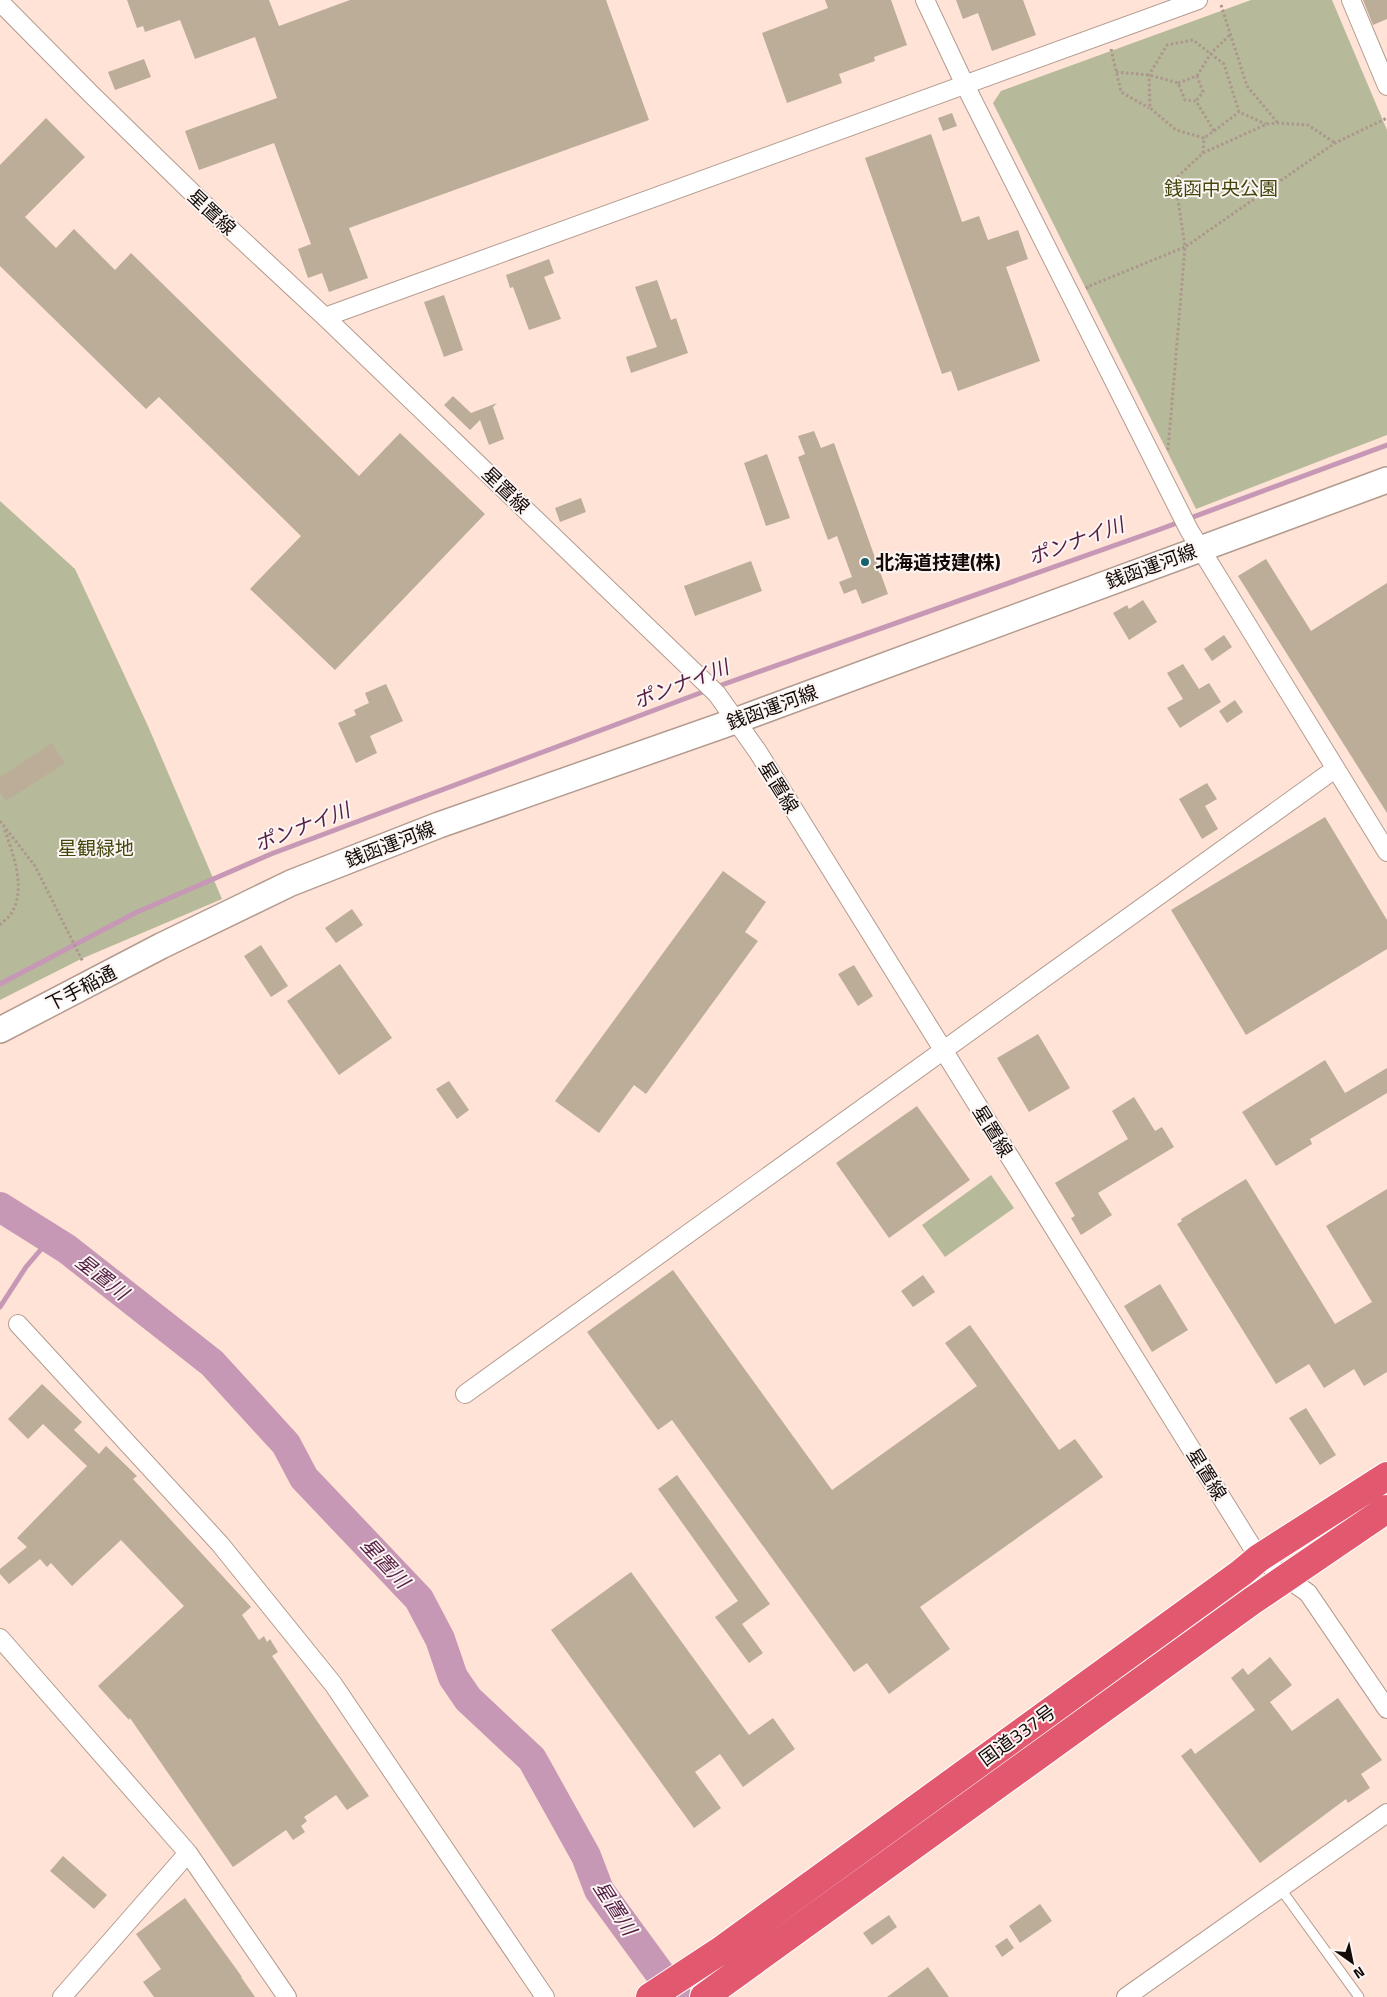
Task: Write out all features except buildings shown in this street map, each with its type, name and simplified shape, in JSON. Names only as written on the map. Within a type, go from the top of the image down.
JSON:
[{"type":"highway","name":"国道337号","points":[[650,1997],[720,1951],[1241,1573],[1259,1558],[1387,1476]]},
{"type":"highway","name":"国道337号","points":[[704,1997],[1252,1601],[1387,1509]]},
{"type":"street","points":[[925,0],[965,85],[1199,548],[1387,852]]},
{"type":"street","points":[[325,316],[1198,0]]},
{"type":"street","points":[[1351,0],[1387,86]]},
{"type":"street","name":"星置線","points":[[0,2],[210,211],[325,316],[718,694],[758,752],[1259,1558],[1308,1593],[1387,1709]]},
{"type":"street","name":"銭函運河線","points":[[161,946],[291,883],[439,825],[735,721],[1387,480]]},
{"type":"street","points":[[465,1394],[1335,769]]},
{"type":"street","name":"下手稲通","points":[[0,1030],[161,946]]},
{"type":"street","points":[[18,1324],[220,1544],[333,1684],[545,1997]]},
{"type":"street","points":[[0,1638],[188,1853],[287,1997]]},
{"type":"street","points":[[1126,1997],[1387,1813]]},
{"type":"street","points":[[62,1997],[188,1853]]},
{"type":"lane","points":[[1280,1888],[1358,1997]]},
{"type":"path","points":[[1222,5],[1247,86],[1278,122]]},
{"type":"path","points":[[1116,72],[1149,75],[1178,84],[1197,76],[1210,53],[1230,35]]},
{"type":"path","points":[[1150,108],[1149,75],[1167,45],[1193,40],[1224,64],[1240,112],[1267,124]]},
{"type":"path","points":[[1110,46],[1121,92],[1150,108],[1176,130],[1204,138]]},
{"type":"path","points":[[1196,101],[1203,92],[1197,76]]},
{"type":"path","points":[[1178,84],[1185,100],[1196,101]]},
{"type":"path","points":[[1196,101],[1214,131]]},
{"type":"path","points":[[1204,138],[1240,112]]},
{"type":"path","points":[[1087,287],[1185,247],[1335,143],[1387,118]]},
{"type":"path","points":[[1168,455],[1185,247],[1176,179],[1203,152],[1267,124],[1278,122],[1308,125],[1335,143]]},
{"type":"path","points":[[1203,152],[1204,138]]},
{"type":"path","points":[[0,925],[11,914],[18,891],[15,862],[2,823]]},
{"type":"path","points":[[2,823],[34,866],[83,962]]},
{"type":"green space","name":"銭函中央公園","points":[[1251,0],[1332,0],[1387,130],[1387,435],[1196,509],[993,103],[1001,91]]},
{"type":"green space","name":"星観緑地","points":[[0,501],[75,569],[148,726],[222,899],[81,959],[0,1000]]},
{"type":"green space","points":[[991,1175],[1014,1208],[945,1257],[922,1225]]},
{"type":"waterway","name":"ポンナイ川","points":[[716,687],[1158,530],[1387,445]]},
{"type":"waterway","name":"ポンナイ川","points":[[0,984],[135,913],[271,854],[708,690]]},
{"type":"waterway","name":"星置川","points":[[0,1207],[67,1249],[212,1363],[286,1444],[304,1478],[419,1599],[440,1639],[453,1677],[468,1699],[532,1759],[586,1856],[599,1890],[677,1997]]},
{"type":"waterway","points":[[0,1307],[26,1267],[49,1240]]},
{"type":"place","name":"北海道技建(株)","points":[[865,562]]}]
